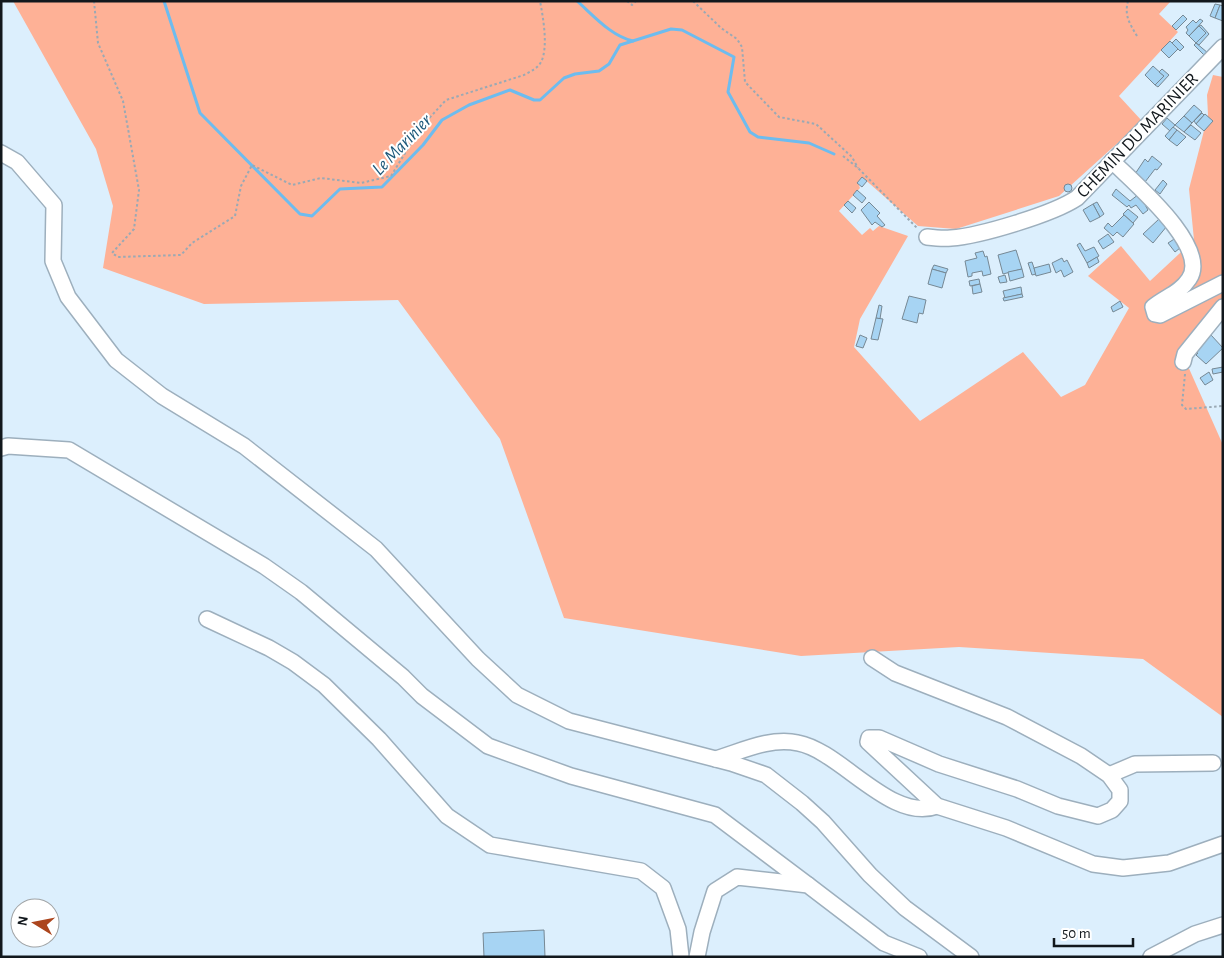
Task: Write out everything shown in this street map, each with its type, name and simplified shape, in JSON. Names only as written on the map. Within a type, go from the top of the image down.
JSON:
[{"type":"street","name":"CHEMIN DU MARINIER","points":[[927,237],[950,238],[971,235],[1052,211],[1077,198],[1223,47]]},
{"type":"street","points":[[1,153],[17,162],[54,205],[53,261],[68,297],[116,360],[162,396],[244,446],[376,549],[478,659],[517,694],[569,721],[716,759],[766,775],[823,822],[870,875],[905,908],[965,956]]},
{"type":"street","points":[[1112,161],[1146,194],[1187,243],[1194,260],[1190,278],[1176,294],[1153,307],[1155,314],[1160,315],[1223,283]]},
{"type":"street","points":[[1183,362],[1185,354],[1223,307]]},
{"type":"street","points":[[1,448],[8,446],[69,450],[264,566],[301,592],[403,677],[422,696],[488,746],[570,776],[715,815],[884,943],[919,957]]},
{"type":"street","points":[[207,619],[293,662],[324,685],[379,739],[447,816],[490,844],[641,872],[663,888],[678,929],[681,957]]},
{"type":"street","points":[[872,658],[895,673],[1007,717],[1081,756],[1110,775],[1120,790],[1120,801],[1112,810],[1098,816],[1058,806],[1017,789],[939,764],[879,738],[869,738],[868,742],[937,806],[1006,828],[1093,864],[1123,868],[1169,863],[1223,844]]},
{"type":"street","points":[[716,759],[772,741],[799,743],[820,752],[883,794],[903,804],[927,810],[937,806]]},
{"type":"street","points":[[1110,775],[1135,764],[1213,763]]},
{"type":"street","points":[[697,957],[702,932],[715,891],[737,877],[808,885]]},
{"type":"street","points":[[1151,957],[1195,934],[1223,926]]},
{"type":"path","points":[[94,1],[98,43],[123,101],[139,190],[134,229],[112,253],[118,257],[181,255],[192,243],[234,216],[241,186],[252,165],[292,185],[321,178],[361,183],[391,176],[420,127],[446,100],[524,75],[535,69],[542,60],[545,23],[540,1]]},
{"type":"path","points":[[627,1],[632,5],[636,1]]},
{"type":"path","points":[[693,1],[721,28],[737,39],[742,47],[745,82],[779,117],[816,124],[852,156],[858,168]]},
{"type":"path","points":[[1128,1],[1126,11],[1128,19],[1137,36]]},
{"type":"path","points":[[843,156],[858,168],[927,237]]},
{"type":"path","points":[[1183,362],[1186,380],[1182,404],[1186,409],[1223,406]]},
{"type":"shaded area","points":[[13,1],[1171,1],[1159,14],[1178,32],[1119,96],[1142,121],[1059,196],[956,229],[918,226],[862,177],[858,183],[860,188],[839,211],[862,235],[870,228],[873,231],[879,226],[908,236],[860,319],[854,347],[920,421],[1023,352],[1061,397],[1085,385],[1129,308],[1088,276],[1121,246],[1150,281],[1194,240],[1189,189],[1208,115],[1207,95],[1213,75],[1223,77],[1223,303],[1187,364],[1223,445],[1223,717],[1143,659],[959,647],[801,656],[564,618],[500,439],[398,300],[204,304],[103,268],[113,206],[96,149]]},
{"type":"building","points":[[1215,4],[1220,5],[1215,18],[1210,16]]},
{"type":"building","points":[[1220,5],[1223,6],[1223,21],[1215,18]]},
{"type":"building","points":[[1183,15],[1187,19],[1176,30],[1172,26]]},
{"type":"building","points":[[1200,19],[1203,21],[1189,36],[1186,33],[1188,30],[1186,27],[1193,20],[1196,23]]},
{"type":"building","points":[[1201,25],[1209,34],[1199,45],[1196,43],[1206,33],[1199,26]]},
{"type":"building","points":[[1199,26],[1206,33],[1196,43],[1189,36]]},
{"type":"building","points":[[1176,39],[1184,47],[1180,51],[1172,43]]},
{"type":"building","points":[[1170,41],[1178,49],[1169,58],[1161,50]]},
{"type":"building","points":[[1196,43],[1208,53],[1205,56],[1194,45]]},
{"type":"building","points":[[1153,66],[1164,76],[1155,85],[1145,75]]},
{"type":"building","points":[[1162,69],[1169,75],[1158,87],[1155,85],[1164,76],[1159,72]]},
{"type":"building","points":[[1194,105],[1202,112],[1192,123],[1184,116]]},
{"type":"building","points":[[1202,113],[1204,115],[1196,124],[1194,121]]},
{"type":"building","points":[[1205,114],[1213,121],[1204,131],[1196,124]]},
{"type":"building","points":[[1184,116],[1192,123],[1184,132],[1175,125]]},
{"type":"building","points":[[1167,118],[1175,125],[1170,131],[1162,124]]},
{"type":"building","points":[[1191,125],[1201,133],[1195,140],[1184,132]]},
{"type":"building","points":[[1173,127],[1177,130],[1169,140],[1165,136]]},
{"type":"building","points":[[1177,130],[1186,137],[1177,146],[1169,140]]},
{"type":"building","points":[[1152,156],[1162,164],[1157,170],[1155,169],[1142,186],[1133,177],[1145,159],[1148,162]]},
{"type":"building","points":[[862,177],[867,181],[862,187],[857,183]]},
{"type":"building","points":[[1163,180],[1167,184],[1160,194],[1155,190]]},
{"type":"building","points":[[1068,184],[1072,188],[1068,192],[1064,188]]},
{"type":"building","points":[[1116,189],[1130,201],[1139,194],[1148,210],[1143,214],[1136,205],[1131,208],[1129,205],[1127,207],[1112,195]]},
{"type":"building","points":[[857,190],[866,198],[862,203],[853,195]]},
{"type":"building","points":[[848,201],[856,208],[852,213],[844,205]]},
{"type":"building","points":[[869,202],[880,213],[877,216],[885,225],[882,227],[875,222],[872,225],[861,210]]},
{"type":"building","points":[[1097,202],[1104,214],[1100,217],[1093,204]]},
{"type":"building","points":[[1093,204],[1100,217],[1090,222],[1083,210]]},
{"type":"building","points":[[1128,209],[1138,217],[1133,223],[1123,214]]},
{"type":"building","points":[[1124,215],[1134,224],[1123,237],[1117,232],[1113,236],[1104,228],[1108,223],[1112,227]]},
{"type":"building","points":[[1159,219],[1167,226],[1153,243],[1143,234]]},
{"type":"building","points":[[1108,234],[1114,242],[1103,249],[1098,241]]},
{"type":"building","points":[[1179,236],[1185,244],[1175,252],[1168,243]]},
{"type":"building","points":[[1080,243],[1085,251],[1094,247],[1099,256],[1087,263],[1077,245]]},
{"type":"building","points":[[1016,250],[1022,269],[1003,274],[998,255]]},
{"type":"building","points":[[983,251],[985,257],[987,256],[991,274],[983,276],[982,271],[972,273],[972,276],[968,277],[965,261],[977,258],[975,253]]},
{"type":"building","points":[[1097,257],[1099,262],[1089,268],[1087,263]]},
{"type":"building","points":[[1062,258],[1064,262],[1067,260],[1073,272],[1064,277],[1061,270],[1056,273],[1052,263]]},
{"type":"building","points":[[1032,262],[1036,274],[1032,275],[1028,263]]},
{"type":"building","points":[[1049,264],[1051,272],[1036,276],[1034,268]]},
{"type":"building","points":[[934,265],[948,269],[946,273],[932,269]]},
{"type":"building","points":[[932,269],[946,273],[942,288],[928,284]]},
{"type":"building","points":[[1022,269],[1024,277],[1010,281],[1008,272]]},
{"type":"building","points":[[1005,275],[1007,282],[1000,283],[998,277]]},
{"type":"building","points":[[979,279],[980,284],[970,286],[969,281]]},
{"type":"building","points":[[980,284],[982,292],[973,294],[972,286]]},
{"type":"building","points":[[1021,287],[1022,294],[1005,298],[1003,291]]},
{"type":"building","points":[[1022,294],[1023,297],[1004,301],[1003,298]]},
{"type":"building","points":[[909,296],[926,300],[923,314],[919,313],[917,323],[902,319]]},
{"type":"building","points":[[1120,301],[1123,307],[1113,312],[1111,307]]},
{"type":"building","points":[[879,305],[882,306],[880,319],[876,318]]},
{"type":"building","points":[[876,318],[883,319],[878,340],[871,339]]},
{"type":"building","points":[[860,335],[867,338],[863,348],[856,346]]},
{"type":"building","points":[[1211,335],[1223,348],[1206,364],[1196,355],[1198,353],[1195,350]]},
{"type":"building","points":[[1223,367],[1223,372],[1213,374],[1212,369]]},
{"type":"building","points":[[1209,372],[1213,380],[1205,385],[1200,378]]},
{"type":"building","points":[[544,930],[545,957],[484,957],[483,933]]},
{"type":"waterway","name":"Le Marinier","points":[[164,1],[200,113],[300,214],[312,216],[340,189],[382,187],[423,145],[442,120],[469,105],[510,90],[534,100],[540,100],[564,78],[575,74],[599,71],[609,64],[620,45],[671,29],[682,30],[734,57],[728,92],[750,132],[758,137],[809,143],[834,154]]},
{"type":"waterway","points":[[577,1],[610,30],[633,41]]}]
